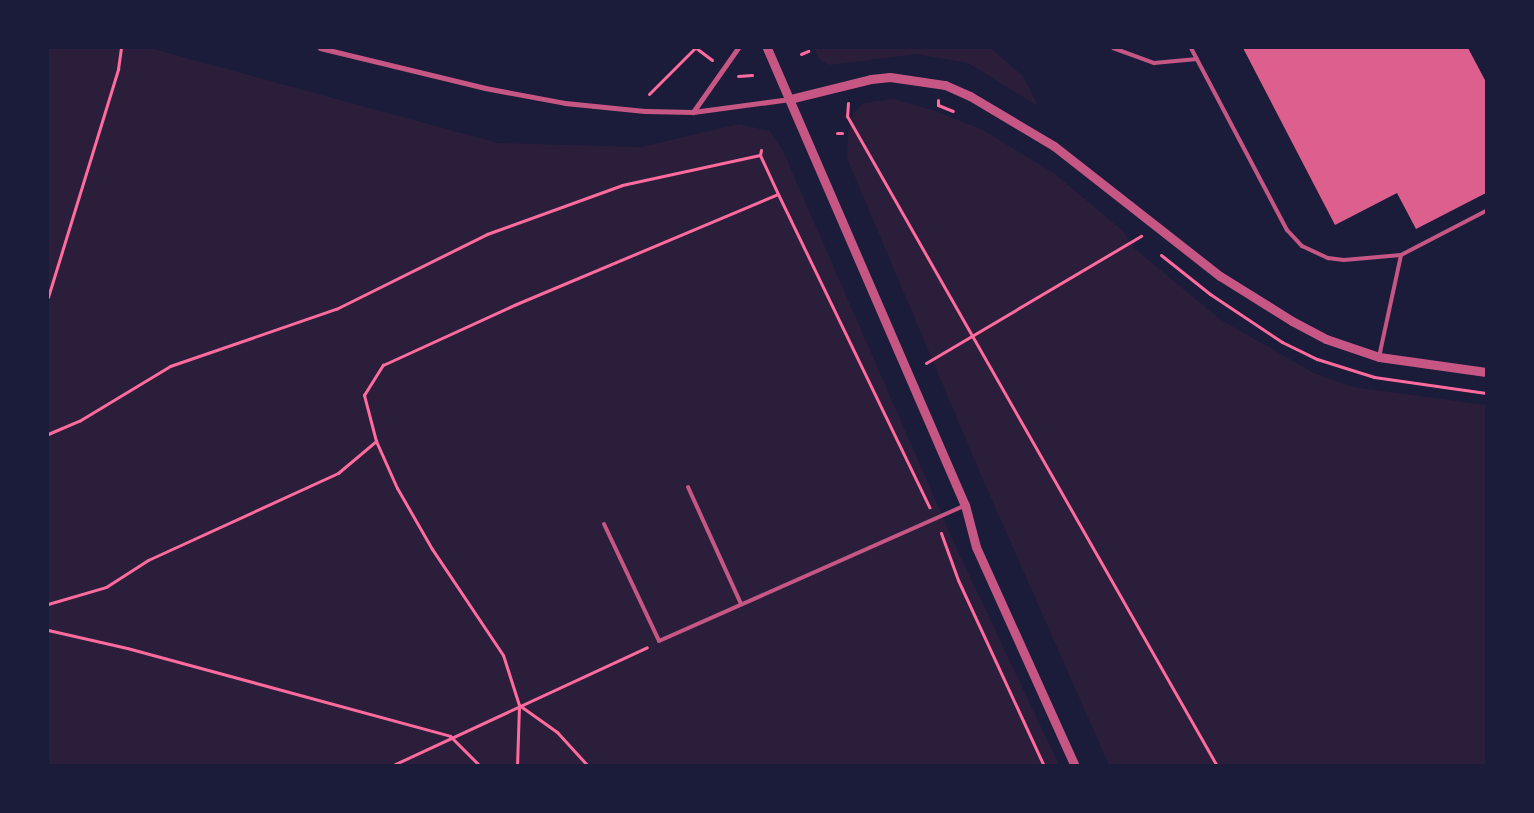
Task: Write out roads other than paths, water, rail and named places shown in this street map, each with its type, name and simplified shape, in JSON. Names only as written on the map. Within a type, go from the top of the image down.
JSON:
[{"type":"street","points":[[320,48],[485,88],[565,103],[645,111],[693,112],[790,99],[871,79],[890,77],[927,80],[970,96],[1054,146],[1220,276],[1326,339],[1379,357],[1486,372]]},
{"type":"street","points":[[693,112],[738,48]]},
{"type":"street","points":[[767,48],[965,505],[976,547],[1075,766]]},
{"type":"lane","points":[[1113,48],[1154,63],[1197,59]]},
{"type":"lane","points":[[1191,48],[1287,230],[1302,246],[1328,258],[1344,260],[1401,255],[1486,211]]},
{"type":"lane","points":[[1379,357],[1401,255]]},
{"type":"lane","points":[[688,487],[741,604]]},
{"type":"lane","points":[[604,524],[659,641],[965,505]]}]
